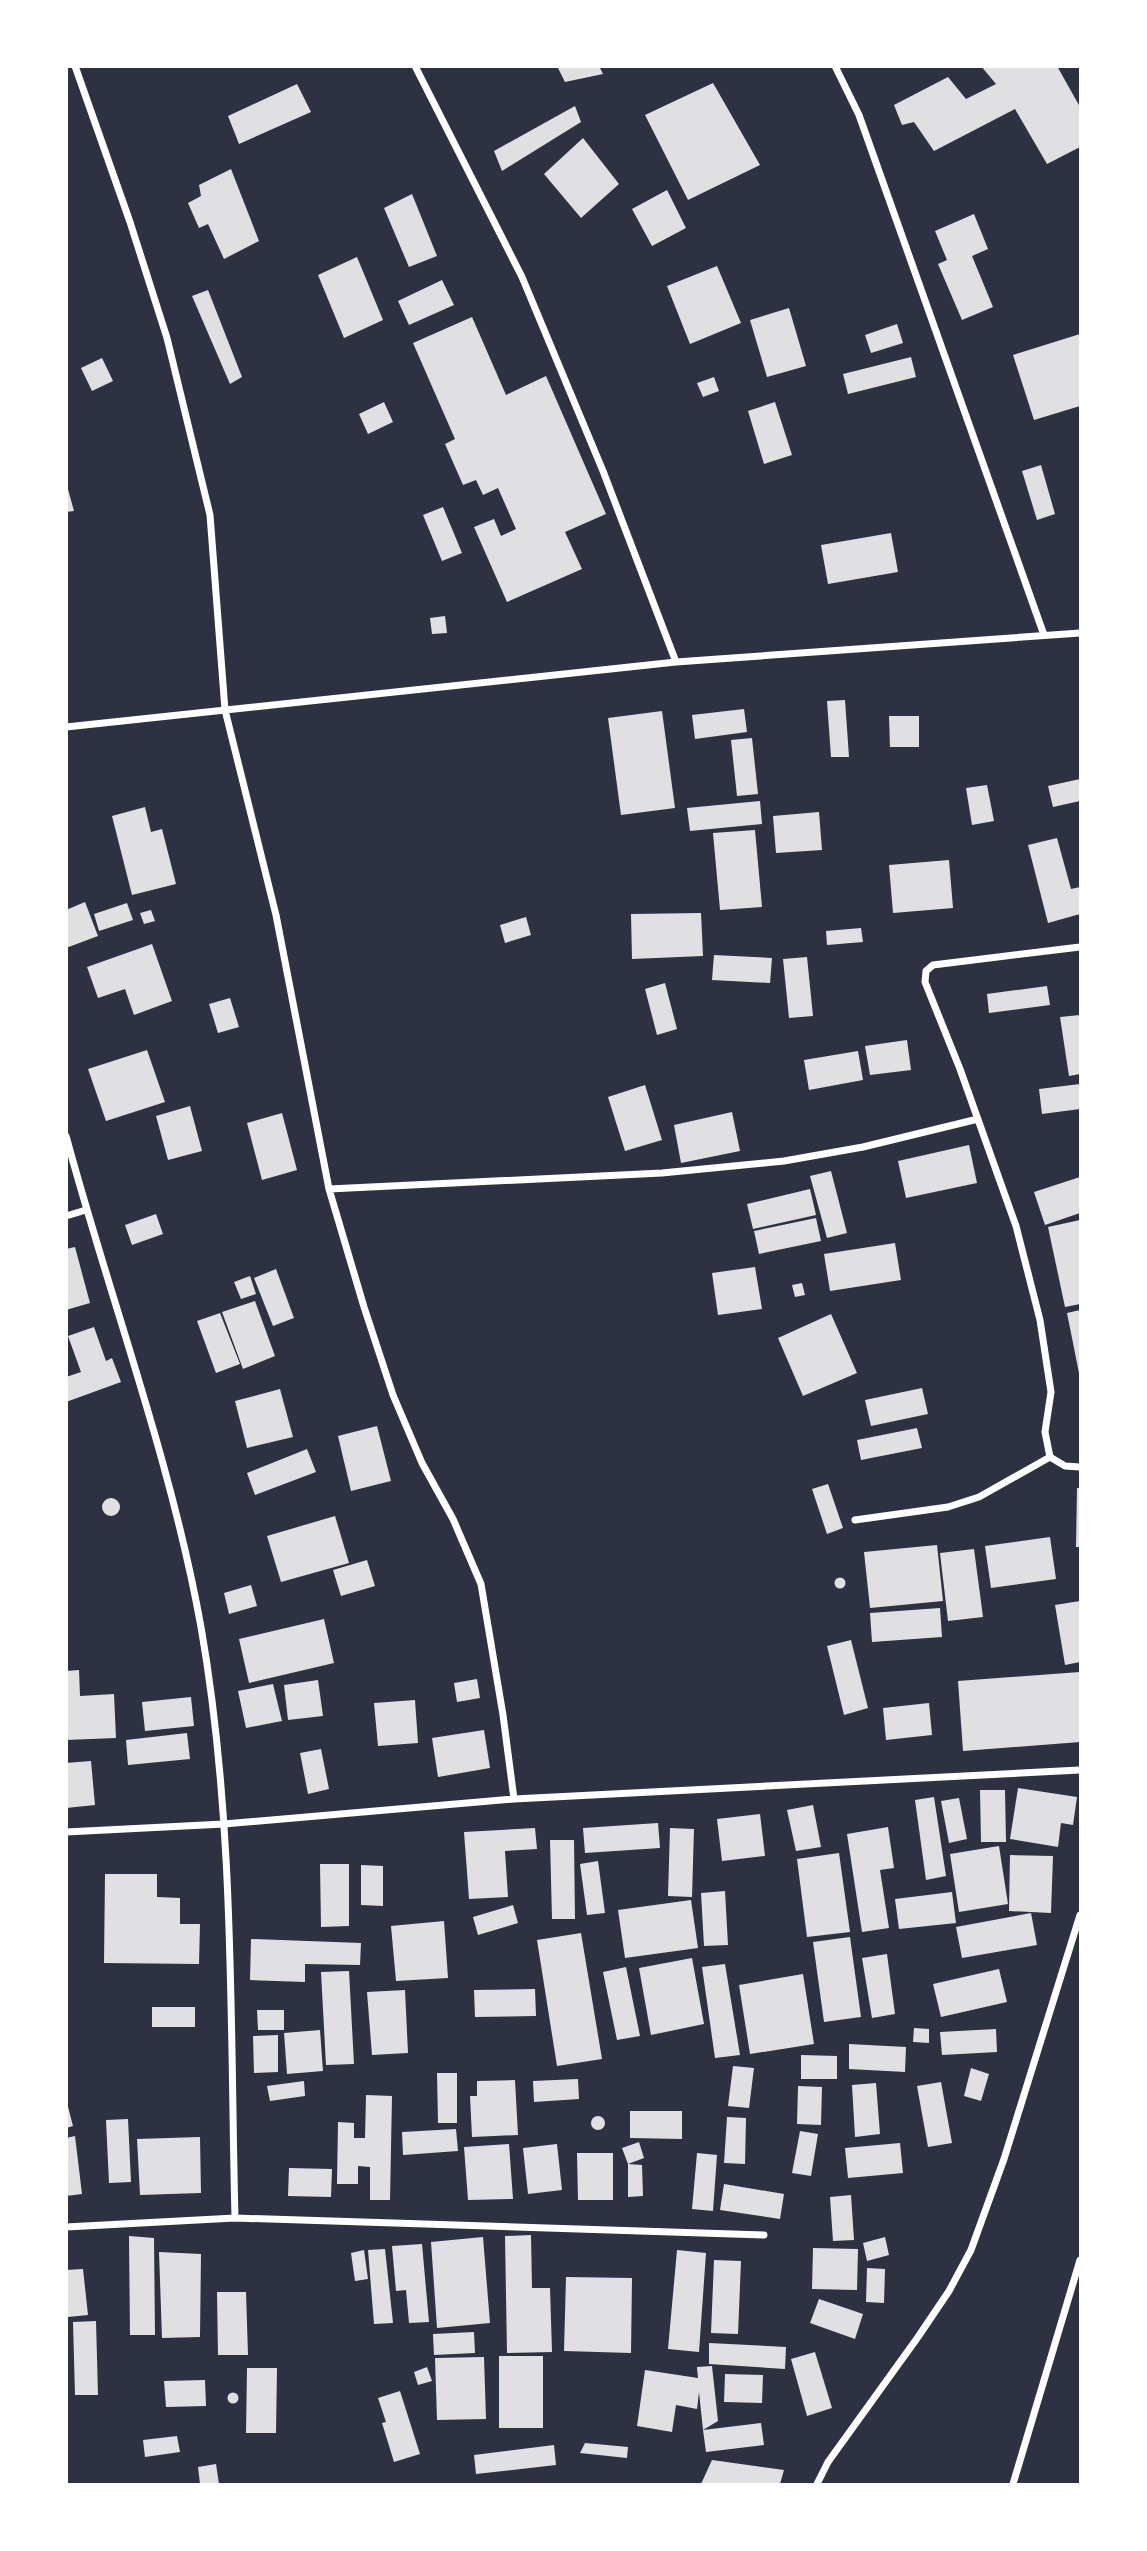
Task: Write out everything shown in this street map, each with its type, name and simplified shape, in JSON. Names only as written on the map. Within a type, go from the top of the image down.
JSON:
[{"type":"street","points":[[75,66],[135,234],[188,417],[210,515],[226,710],[276,915],[329,1189],[393,1395],[422,1463],[453,1519],[481,1584],[514,1799]]},
{"type":"street","points":[[415,66],[522,277],[603,471],[676,662]]},
{"type":"street","points":[[835,66],[859,115],[1044,635]]},
{"type":"street","points":[[66,727],[676,662],[1080,633]]},
{"type":"street","points":[[1080,947],[933,965],[926,971],[925,982],[1016,1226],[1040,1320],[1051,1392],[1045,1432],[1050,1457],[1065,1466],[1080,1467]]},
{"type":"street","points":[[329,1189],[662,1173],[784,1161],[863,1147],[978,1119]]},
{"type":"street","points":[[66,1136],[153,1435],[181,1538],[201,1627],[225,1824],[235,2218]]},
{"type":"street","points":[[66,1216],[86,1210]]},
{"type":"street","points":[[855,1520],[948,1507],[979,1497],[1050,1457]]},
{"type":"street","points":[[66,1832],[225,1824],[514,1799],[1080,1770]]},
{"type":"street","points":[[817,2484],[828,2462],[949,2291],[971,2249],[1004,2159],[1080,1915]]},
{"type":"street","points":[[66,2227],[235,2218],[765,2235]]},
{"type":"street","points":[[1013,2484],[1080,2260]]},
{"type":"building","points":[[557,66],[599,66],[603,74],[565,82]]},
{"type":"building","points":[[981,66],[1057,66],[1080,107],[1080,147],[1047,164],[1015,109],[934,151],[914,122],[902,125],[894,105],[948,77],[966,99],[996,84]]},
{"type":"building","points":[[713,83],[760,165],[688,200],[645,115]]},
{"type":"building","points":[[297,84],[311,112],[239,144],[228,116]]},
{"type":"building","points":[[575,106],[581,122],[502,171],[494,151]]},
{"type":"building","points":[[583,138],[619,184],[581,218],[544,174]]},
{"type":"building","points":[[231,169],[259,241],[224,259],[208,224],[199,228],[188,203],[201,196],[199,185]]},
{"type":"building","points":[[667,190],[686,228],[652,246],[632,209]]},
{"type":"building","points":[[412,194],[437,256],[409,267],[384,208]]},
{"type":"building","points":[[974,214],[988,249],[972,256],[993,307],[962,320],[938,264],[947,260],[935,231]]},
{"type":"building","points":[[357,257],[383,320],[344,338],[318,275]]},
{"type":"building","points":[[717,266],[741,323],[690,344],[667,286]]},
{"type":"building","points":[[442,280],[454,305],[409,325],[398,301]]},
{"type":"building","points":[[208,290],[242,377],[230,384],[192,296]]},
{"type":"building","points":[[789,308],[806,366],[767,377],[750,320]]},
{"type":"building","points":[[472,317],[506,395],[546,376],[606,514],[565,532],[582,569],[507,602],[474,527],[494,519],[501,536],[516,529],[498,488],[483,495],[476,480],[463,485],[445,444],[455,439],[413,343]]},
{"type":"building","points":[[897,324],[903,343],[871,353],[865,335]]},
{"type":"building","points":[[1080,334],[1080,406],[1034,420],[1013,355]]},
{"type":"building","points":[[911,357],[916,377],[848,394],[843,374]]},
{"type":"building","points":[[102,358],[113,381],[92,391],[81,368]]},
{"type":"building","points":[[714,377],[719,391],[703,397],[697,383]]},
{"type":"building","points":[[384,402],[393,422],[368,434],[359,414]]},
{"type":"building","points":[[775,402],[792,455],[764,464],[748,411]]},
{"type":"building","points":[[1041,465],[1055,514],[1037,520],[1022,471]]},
{"type":"building","points":[[66,482],[74,511],[66,512]]},
{"type":"building","points":[[443,507],[462,553],[442,561],[423,515]]},
{"type":"building","points":[[891,533],[898,572],[828,584],[821,545]]},
{"type":"building","points":[[445,616],[447,633],[432,634],[430,618]]},
{"type":"building","points":[[845,700],[849,757],[831,757],[827,701]]},
{"type":"building","points":[[744,709],[747,732],[695,739],[692,715]]},
{"type":"building","points":[[662,711],[675,808],[621,815],[608,718]]},
{"type":"building","points":[[889,716],[919,716],[919,747],[890,747]]},
{"type":"building","points":[[752,738],[758,794],[737,796],[731,740]]},
{"type":"building","points":[[1080,779],[1080,801],[1053,807],[1048,786]]},
{"type":"building","points":[[987,785],[994,821],[972,825],[966,788]]},
{"type":"building","points":[[760,801],[762,824],[690,831],[687,808]]},
{"type":"building","points":[[145,807],[151,832],[162,829],[176,884],[132,895],[112,816]]},
{"type":"building","points":[[819,812],[822,850],[776,853],[773,816]]},
{"type":"building","points":[[755,830],[762,907],[720,910],[713,833]]},
{"type":"building","points":[[1057,838],[1071,889],[1080,887],[1080,914],[1048,923],[1028,845]]},
{"type":"building","points":[[949,860],[953,908],[893,913],[889,865]]},
{"type":"building","points":[[85,902],[98,936],[66,948],[66,910]]},
{"type":"building","points":[[127,903],[133,920],[99,931],[94,914]]},
{"type":"building","points":[[151,910],[155,921],[144,924],[140,913]]},
{"type":"building","points":[[701,913],[703,956],[632,959],[631,914]]},
{"type":"building","points":[[526,917],[531,935],[505,943],[500,925]]},
{"type":"building","points":[[861,928],[863,942],[827,945],[826,931]]},
{"type":"building","points":[[152,944],[172,1001],[134,1015],[125,989],[98,998],[87,967]]},
{"type":"building","points":[[714,955],[772,958],[770,983],[712,980]]},
{"type":"building","points":[[807,957],[813,1016],[789,1018],[783,959]]},
{"type":"building","points":[[665,983],[677,1029],[657,1035],[645,989]]},
{"type":"building","points":[[1047,986],[1050,1005],[989,1013],[987,994]]},
{"type":"building","points":[[230,998],[239,1027],[218,1033],[209,1004]]},
{"type":"building","points":[[1080,1015],[1080,1074],[1069,1076],[1060,1017]]},
{"type":"building","points":[[907,1040],[911,1070],[870,1075],[865,1046]]},
{"type":"building","points":[[147,1050],[165,1102],[106,1121],[88,1069]]},
{"type":"building","points":[[858,1051],[863,1080],[809,1090],[804,1060]]},
{"type":"building","points":[[1080,1084],[1080,1109],[1042,1114],[1039,1089]]},
{"type":"building","points":[[645,1085],[662,1140],[625,1151],[608,1097]]},
{"type":"building","points":[[190,1106],[202,1151],[168,1160],[156,1116]]},
{"type":"building","points":[[732,1112],[740,1151],[681,1163],[674,1125]]},
{"type":"building","points":[[282,1113],[297,1170],[262,1180],[247,1123]]},
{"type":"building","points":[[969,1145],[977,1183],[906,1198],[898,1161]]},
{"type":"building","points":[[831,1171],[847,1233],[827,1238],[810,1176]]},
{"type":"building","points":[[1080,1177],[1080,1213],[1045,1225],[1034,1192]]},
{"type":"building","points":[[810,1189],[816,1215],[753,1229],[747,1204]]},
{"type":"building","points":[[156,1214],[163,1234],[132,1245],[125,1225]]},
{"type":"building","points":[[816,1218],[821,1241],[759,1254],[754,1231]]},
{"type":"building","points":[[1080,1220],[1080,1304],[1065,1307],[1048,1227]]},
{"type":"building","points":[[895,1243],[901,1280],[830,1291],[824,1254]]},
{"type":"building","points":[[75,1247],[90,1303],[66,1310],[66,1249]]},
{"type":"building","points":[[755,1267],[762,1309],[718,1315],[712,1273]]},
{"type":"building","points":[[276,1269],[294,1318],[273,1326],[254,1278]]},
{"type":"building","points":[[250,1276],[256,1294],[241,1299],[234,1282]]},
{"type":"building","points":[[802,1283],[805,1295],[795,1297],[792,1285]]},
{"type":"building","points":[[255,1301],[275,1356],[243,1369],[222,1312]]},
{"type":"building","points":[[1080,1310],[1080,1373],[1079,1373],[1067,1313]]},
{"type":"building","points":[[220,1313],[240,1364],[216,1373],[197,1321]]},
{"type":"building","points":[[831,1314],[857,1373],[803,1396],[778,1338]]},
{"type":"building","points":[[94,1327],[106,1361],[112,1358],[121,1382],[66,1402],[66,1377],[81,1372],[68,1336]]},
{"type":"building","points":[[922,1388],[928,1414],[871,1426],[865,1400]]},
{"type":"building","points":[[280,1389],[293,1437],[247,1448],[235,1401]]},
{"type":"building","points":[[377,1426],[391,1481],[351,1491],[338,1436]]},
{"type":"building","points":[[917,1428],[922,1448],[861,1460],[857,1440]]},
{"type":"building","points":[[307,1449],[316,1472],[255,1495],[247,1473]]},
{"type":"building","points":[[828,1484],[843,1528],[827,1534],[812,1489]]},
{"type":"building","points":[[1077,1488],[1080,1488],[1080,1547],[1076,1547]]},
{"type":"building","points":[[111,1498],[117,1501],[120,1507],[117,1513],[111,1516],[105,1513],[102,1507],[105,1501]]},
{"type":"building","points":[[335,1516],[349,1563],[281,1582],[267,1536]]},
{"type":"building","points":[[1050,1537],[1056,1579],[991,1588],[985,1546]]},
{"type":"building","points":[[937,1545],[943,1601],[870,1608],[864,1552]]},
{"type":"building","points":[[974,1549],[983,1617],[948,1621],[940,1553]]},
{"type":"building","points":[[367,1560],[375,1586],[341,1596],[333,1570]]},
{"type":"building","points":[[840,1578],[844,1579],[844,1587],[840,1588],[836,1587],[835,1583],[836,1579]]},
{"type":"building","points":[[251,1585],[257,1606],[229,1614],[224,1593]]},
{"type":"building","points":[[1080,1601],[1080,1662],[1065,1665],[1055,1605]]},
{"type":"building","points":[[940,1608],[942,1637],[872,1642],[870,1613]]},
{"type":"building","points":[[324,1619],[334,1663],[249,1683],[239,1639]]},
{"type":"building","points":[[851,1640],[868,1708],[844,1715],[827,1646]]},
{"type":"building","points":[[79,1670],[80,1696],[114,1694],[116,1738],[66,1740],[66,1671]]},
{"type":"building","points":[[1080,1672],[1080,1742],[963,1751],[958,1681]]},
{"type":"building","points":[[477,1679],[480,1698],[457,1702],[454,1683]]},
{"type":"building","points":[[318,1680],[323,1716],[288,1720],[284,1685]]},
{"type":"building","points":[[273,1684],[282,1721],[246,1728],[238,1691]]},
{"type":"building","points":[[191,1697],[194,1726],[145,1731],[142,1702]]},
{"type":"building","points":[[415,1700],[418,1743],[378,1746],[374,1703]]},
{"type":"building","points":[[929,1703],[932,1735],[886,1740],[883,1708]]},
{"type":"building","points":[[484,1730],[490,1768],[438,1777],[432,1738]]},
{"type":"building","points":[[187,1733],[190,1759],[128,1765],[126,1740]]},
{"type":"building","points":[[321,1749],[329,1789],[308,1794],[300,1753]]},
{"type":"building","points":[[91,1761],[95,1805],[66,1808],[66,1763]]},
{"type":"building","points":[[1018,1788],[1077,1797],[1073,1825],[1061,1823],[1058,1847],[1010,1839]]},
{"type":"building","points":[[980,1790],[1005,1790],[1006,1842],[981,1842]]},
{"type":"building","points":[[934,1797],[946,1876],[926,1880],[915,1800]]},
{"type":"building","points":[[959,1798],[967,1839],[949,1843],[941,1801]]},
{"type":"building","points":[[813,1805],[821,1847],[796,1851],[787,1810]]},
{"type":"building","points":[[760,1814],[765,1856],[722,1861],[717,1819]]},
{"type":"building","points":[[658,1823],[660,1848],[585,1853],[583,1828]]},
{"type":"building","points":[[888,1827],[894,1868],[880,1870],[889,1928],[862,1932],[847,1834]]},
{"type":"building","points":[[535,1828],[537,1849],[505,1851],[508,1897],[469,1899],[464,1832]]},
{"type":"building","points":[[670,1828],[694,1829],[692,1897],[668,1896]]},
{"type":"building","points":[[550,1840],[574,1840],[575,1919],[552,1919]]},
{"type":"building","points":[[999,1846],[1008,1904],[959,1912],[950,1854]]},
{"type":"building","points":[[839,1853],[850,1932],[807,1937],[797,1859]]},
{"type":"building","points":[[1010,1855],[1053,1856],[1051,1913],[1009,1911]]},
{"type":"building","points":[[598,1861],[605,1913],[587,1915],[580,1864]]},
{"type":"building","points":[[320,1864],[349,1864],[349,1926],[321,1927]]},
{"type":"building","points":[[361,1865],[383,1866],[383,1906],[361,1905]]},
{"type":"building","points":[[105,1874],[157,1874],[157,1897],[180,1898],[180,1924],[200,1924],[199,1964],[104,1963]]},
{"type":"building","points":[[725,1891],[728,1945],[704,1946],[701,1893]]},
{"type":"building","points":[[952,1892],[956,1923],[899,1929],[895,1899]]},
{"type":"building","points":[[691,1900],[698,1948],[625,1958],[618,1910]]},
{"type":"building","points":[[513,1905],[518,1923],[478,1935],[473,1917]]},
{"type":"building","points":[[1031,1913],[1037,1945],[962,1958],[956,1927]]},
{"type":"building","points":[[444,1921],[448,1978],[396,1981],[391,1926]]},
{"type":"building","points":[[581,1933],[602,2059],[557,2066],[537,1940]]},
{"type":"building","points":[[850,1937],[861,2017],[824,2022],[813,1942]]},
{"type":"building","points":[[251,1939],[361,1943],[360,1965],[305,1964],[305,1982],[250,1980]]},
{"type":"building","points":[[887,1954],[895,2014],[872,2018],[862,1958]]},
{"type":"building","points":[[692,1958],[704,2024],[651,2035],[639,1968]]},
{"type":"building","points":[[725,1964],[740,2055],[715,2058],[702,1967]]},
{"type":"building","points":[[626,1967],[640,2036],[617,2040],[603,1972]]},
{"type":"building","points":[[999,1969],[1007,2002],[941,2017],[933,1984]]},
{"type":"building","points":[[349,1971],[354,2064],[326,2065],[321,1972]]},
{"type":"building","points":[[803,1974],[814,2044],[750,2054],[739,1985]]},
{"type":"building","points":[[535,1989],[536,2016],[475,2017],[474,1990]]},
{"type":"building","points":[[405,1990],[408,2053],[372,2055],[367,1992]]},
{"type":"building","points":[[152,2007],[195,2007],[195,2027],[152,2027]]},
{"type":"building","points":[[257,2010],[284,2010],[284,2030],[258,2030]]},
{"type":"building","points":[[914,2028],[929,2029],[929,2043],[913,2042]]},
{"type":"building","points":[[996,2029],[997,2052],[942,2055],[940,2032]]},
{"type":"building","points":[[320,2030],[323,2071],[287,2074],[284,2033]]},
{"type":"building","points":[[278,2035],[278,2072],[254,2073],[253,2036]]},
{"type":"building","points":[[849,2044],[906,2047],[905,2072],[849,2069]]},
{"type":"building","points":[[801,2055],[837,2056],[837,2079],[801,2079]]},
{"type":"building","points":[[733,2066],[754,2068],[749,2108],[728,2106]]},
{"type":"building","points":[[971,2068],[989,2074],[981,2101],[964,2096]]},
{"type":"building","points":[[437,2073],[457,2073],[457,2123],[438,2123]]},
{"type":"building","points":[[578,2079],[579,2099],[534,2102],[533,2081]]},
{"type":"building","points":[[515,2080],[518,2135],[472,2137],[470,2096],[477,2096],[477,2081]]},
{"type":"building","points":[[304,2081],[305,2096],[270,2101],[267,2086]]},
{"type":"building","points":[[941,2082],[952,2143],[928,2147],[917,2086]]},
{"type":"building","points":[[876,2083],[880,2134],[855,2137],[852,2085]]},
{"type":"building","points":[[798,2086],[822,2087],[821,2125],[797,2124]]},
{"type":"building","points":[[366,2095],[392,2096],[390,2200],[370,2200],[370,2167],[358,2166],[358,2184],[337,2184],[338,2122],[354,2123],[354,2138],[365,2138]]},
{"type":"building","points":[[66,2099],[73,2126],[66,2128]]},
{"type":"building","points":[[630,2111],[682,2111],[682,2139],[630,2138]]},
{"type":"building","points":[[595,2116],[601,2116],[605,2123],[601,2130],[595,2130],[591,2126],[591,2120]]},
{"type":"building","points":[[727,2117],[746,2118],[745,2164],[724,2163]]},
{"type":"building","points":[[128,2119],[131,2182],[109,2183],[106,2120]]},
{"type":"building","points":[[456,2129],[458,2151],[403,2155],[402,2132]]},
{"type":"building","points":[[800,2131],[818,2134],[811,2176],[792,2173]]},
{"type":"building","points":[[75,2136],[82,2194],[66,2196],[66,2138]]},
{"type":"building","points":[[200,2137],[201,2193],[140,2195],[137,2139]]},
{"type":"building","points":[[639,2142],[644,2158],[628,2164],[622,2148]]},
{"type":"building","points":[[900,2143],[903,2173],[848,2178],[845,2148]]},
{"type":"building","points":[[509,2144],[513,2199],[468,2200],[464,2147]]},
{"type":"building","points":[[557,2144],[562,2190],[528,2194],[523,2148]]},
{"type":"building","points":[[577,2153],[613,2153],[613,2200],[578,2200]]},
{"type":"building","points":[[697,2153],[717,2155],[713,2211],[692,2209]]},
{"type":"building","points":[[628,2164],[642,2165],[643,2196],[628,2197]]},
{"type":"building","points":[[289,2168],[332,2169],[331,2197],[288,2196]]},
{"type":"building","points":[[724,2184],[784,2194],[780,2219],[720,2210]]},
{"type":"building","points":[[851,2195],[854,2240],[833,2241],[830,2197]]},
{"type":"building","points":[[531,2235],[532,2288],[550,2288],[552,2352],[507,2353],[505,2236]]},
{"type":"building","points":[[129,2236],[154,2238],[155,2335],[130,2335]]},
{"type":"building","points":[[483,2237],[490,2323],[437,2328],[431,2242]]},
{"type":"building","points":[[885,2237],[889,2255],[867,2261],[863,2243]]},
{"type":"building","points":[[422,2244],[429,2322],[409,2323],[406,2290],[396,2291],[392,2246]]},
{"type":"building","points":[[813,2248],[858,2249],[857,2290],[812,2289]]},
{"type":"building","points":[[385,2249],[393,2323],[374,2324],[368,2250]]},
{"type":"building","points":[[364,2250],[368,2279],[355,2281],[351,2253]]},
{"type":"building","points":[[677,2250],[706,2253],[699,2352],[668,2349]]},
{"type":"building","points":[[159,2252],[201,2254],[200,2337],[162,2338]]},
{"type":"building","points":[[714,2260],[741,2261],[738,2334],[711,2333]]},
{"type":"building","points":[[867,2268],[885,2269],[884,2303],[866,2302]]},
{"type":"building","points":[[83,2269],[88,2315],[68,2317],[66,2270]]},
{"type":"building","points":[[566,2277],[632,2278],[631,2353],[564,2351]]},
{"type":"building","points":[[217,2292],[246,2292],[248,2355],[218,2355]]},
{"type":"building","points":[[819,2299],[863,2314],[855,2339],[810,2323]]},
{"type":"building","points":[[96,2321],[98,2395],[75,2395],[73,2322]]},
{"type":"building","points":[[474,2332],[475,2353],[434,2355],[433,2334]]},
{"type":"building","points":[[709,2343],[786,2347],[785,2369],[709,2364]]},
{"type":"building","points":[[815,2352],[832,2408],[807,2416],[791,2359]]},
{"type":"building","points":[[499,2356],[543,2356],[543,2428],[499,2428]]},
{"type":"building","points":[[484,2357],[486,2419],[437,2420],[435,2358]]},
{"type":"building","points":[[712,2366],[718,2421],[703,2430],[699,2392],[697,2409],[676,2405],[672,2432],[637,2426],[645,2370],[698,2378],[697,2367]]},
{"type":"building","points":[[427,2367],[432,2381],[418,2385],[414,2372]]},
{"type":"building","points":[[247,2368],[277,2368],[276,2433],[246,2433]]},
{"type":"building","points":[[725,2374],[763,2375],[762,2403],[724,2402]]},
{"type":"building","points":[[205,2380],[206,2406],[166,2407],[164,2381]]},
{"type":"building","points":[[400,2391],[420,2454],[394,2462],[382,2423],[386,2422],[378,2398]]},
{"type":"building","points":[[233,2392],[239,2398],[233,2404],[227,2398]]},
{"type":"building","points":[[761,2423],[764,2445],[706,2452],[703,2430]]},
{"type":"building","points":[[177,2436],[180,2452],[145,2457],[143,2440]]},
{"type":"building","points":[[585,2443],[628,2447],[627,2458],[580,2453]]},
{"type":"building","points":[[554,2445],[556,2465],[476,2474],[474,2455]]},
{"type":"building","points":[[712,2460],[784,2470],[780,2484],[701,2484]]},
{"type":"building","points":[[216,2464],[219,2484],[200,2484],[198,2467]]}]
